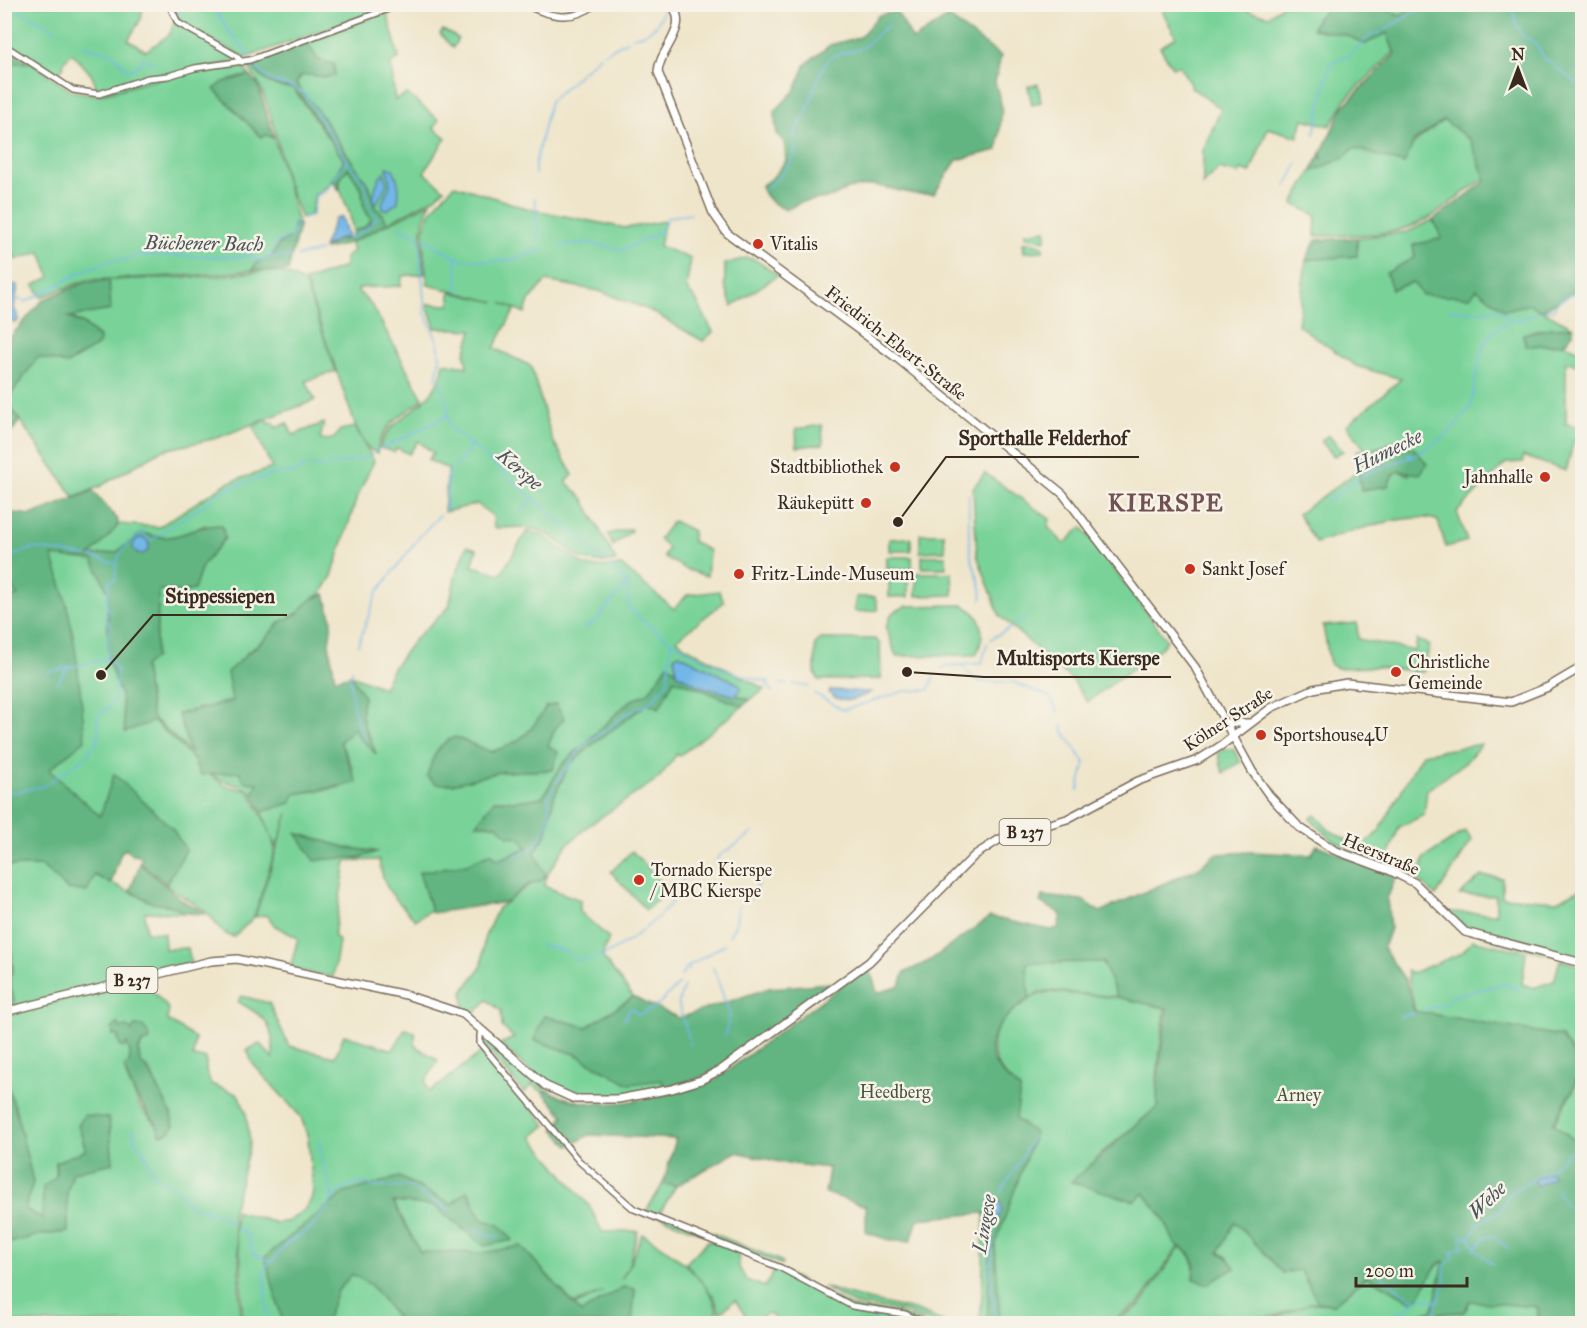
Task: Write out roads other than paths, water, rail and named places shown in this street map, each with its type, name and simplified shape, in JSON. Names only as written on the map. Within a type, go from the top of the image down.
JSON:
[{"type":"main road","name":"Friedrich-Ebert-Straße","points":[[671,4],[675,10],[677,24],[658,72],[704,190],[721,226],[734,239],[898,359],[1063,494],[1195,667],[1233,737]]},
{"type":"main road","name":"Kölner Straße","points":[[484,1031],[533,1076],[561,1095],[589,1100],[633,1097],[688,1085],[711,1075],[869,962],[975,855],[989,844],[1076,815],[1137,781],[1198,760],[1287,699],[1332,684],[1365,684],[1511,702],[1548,687],[1582,667]]},
{"type":"main road","points":[[1226,723],[1252,723]]},
{"type":"main road","name":"Heerstraße","points":[[1233,737],[1269,795],[1299,827],[1321,844],[1415,883],[1465,932],[1582,963]]},
{"type":"main road","name":"B 237","points":[[4,1012],[228,959],[284,969],[430,1002],[463,1014],[484,1031]]},
{"type":"street","points":[[169,4],[178,23],[235,55],[242,62]]},
{"type":"street","points":[[4,45],[73,90],[87,94],[99,94],[195,68],[242,62],[402,4]]},
{"type":"street","points":[[524,4],[556,17],[578,15],[596,4]]},
{"type":"street","points":[[484,1031],[480,1035],[480,1042],[579,1161],[623,1201],[652,1216],[781,1268],[852,1306],[905,1314],[927,1323]]},
{"type":"water","points":[[387,167],[393,169],[395,173],[399,193],[398,202],[387,210],[383,209],[382,203],[390,185]]},
{"type":"water","points":[[384,172],[387,184],[377,203],[373,202],[376,186]]},
{"type":"water","points":[[342,217],[348,238],[340,238],[323,248],[335,219]]},
{"type":"water","points":[[5,283],[18,285],[14,308],[19,318],[16,323],[5,319]]},
{"type":"water","points":[[141,538],[147,540],[149,546],[147,552],[141,554],[135,552],[133,546],[135,540]]},
{"type":"water","points":[[679,654],[739,684],[741,689],[735,696],[700,686],[677,674],[674,657]]},
{"type":"water","points":[[830,690],[871,692],[855,699],[844,700],[834,697],[829,693]]},
{"type":"water","points":[[1550,1172],[1554,1177],[1536,1186],[1534,1180]]},
{"type":"water","points":[[996,1201],[1001,1202],[1002,1211],[997,1220],[991,1217]]},
{"type":"waterway","points":[[8,4],[56,30]]},
{"type":"waterway","points":[[177,17],[181,4]]},
{"type":"waterway","name":"Kerspe","points":[[211,4],[228,30],[250,56]]},
{"type":"waterway","points":[[1384,30],[1418,10],[1433,5],[1462,4]]},
{"type":"waterway","points":[[1508,4],[1515,15],[1515,22],[1522,35],[1535,43],[1545,60],[1582,88]]},
{"type":"waterway","points":[[633,37],[646,33],[658,23],[664,5]]},
{"type":"waterway","points":[[764,190],[780,176],[793,159],[796,144],[794,131],[805,115],[818,78],[828,60],[835,55],[863,47],[888,25]]},
{"type":"waterway","points":[[1314,134],[1332,63],[1349,55],[1371,35],[1381,32]]},
{"type":"waterway","points":[[605,53],[628,40]]},
{"type":"waterway","points":[[84,46],[112,53],[128,70],[137,67],[142,59],[155,63]]},
{"type":"waterway","points":[[535,175],[535,164],[550,101],[600,56]]},
{"type":"waterway","name":"Kerspe","points":[[256,64],[259,71],[270,80],[291,86],[304,93],[346,160],[366,185],[369,206],[378,218],[355,237],[347,238]]},
{"type":"waterway","name":"Büchener Bach","points":[[302,218],[312,215],[316,196],[326,191],[346,160]]},
{"type":"waterway","points":[[1286,186],[1298,163]]},
{"type":"waterway","points":[[535,198],[538,241]]},
{"type":"waterway","points":[[560,246],[590,243],[623,250],[660,232],[668,217],[691,214]]},
{"type":"waterway","name":"Büchener Bach","points":[[16,298],[25,302],[87,269],[117,259],[125,260],[140,255],[244,257],[251,253],[252,259],[257,261],[270,257],[276,242],[292,236],[297,221]]},
{"type":"waterway","name":"Kerspe","points":[[399,228],[419,236],[425,313],[438,342],[440,358],[436,379]]},
{"type":"waterway","points":[[424,239],[460,260],[507,261],[544,250]]},
{"type":"waterway","points":[[297,256],[320,251]]},
{"type":"waterway","points":[[271,257],[292,257]]},
{"type":"waterway","points":[[456,257],[458,291]]},
{"type":"waterway","name":"Humecke","points":[[1544,310],[1553,310],[1559,301],[1582,289]]},
{"type":"waterway","points":[[1449,310],[1479,312],[1498,309],[1511,318]]},
{"type":"waterway","name":"Humecke","points":[[1481,355],[1489,337],[1497,329],[1514,318],[1518,321],[1537,313]]},
{"type":"waterway","name":"Humecke","points":[[1327,502],[1363,475],[1416,455],[1447,435],[1471,406],[1480,357]]},
{"type":"waterway","name":"Kerspe","points":[[440,383],[447,403],[449,426],[606,561]]},
{"type":"waterway","points":[[381,449],[449,415]]},
{"type":"waterway","points":[[446,511],[448,473],[465,456],[469,443]]},
{"type":"waterway","points":[[375,453],[376,449]]},
{"type":"waterway","points":[[310,466],[321,467],[369,457]]},
{"type":"waterway","points":[[250,482],[276,473],[294,473],[307,466]]},
{"type":"waterway","points":[[4,794],[44,786],[88,755],[90,749],[96,745],[99,730],[97,717],[115,701],[117,669],[107,658],[110,626],[105,617],[110,611],[107,607],[109,581],[116,580],[116,564],[121,552],[143,533],[150,541],[225,490],[247,482]]},
{"type":"waterway","points":[[969,495],[970,548],[981,590],[981,601]]},
{"type":"waterway","points":[[520,513],[533,498]]},
{"type":"waterway","points":[[358,645],[377,593],[421,535],[440,515]]},
{"type":"waterway","points":[[6,558],[34,548],[86,556]]},
{"type":"waterway","points":[[91,556],[113,563]]},
{"type":"waterway","name":"Kerspe","points":[[610,566],[628,583],[628,607],[658,632],[675,644],[713,664],[732,672],[770,682]]},
{"type":"waterway","points":[[585,628],[596,621],[627,583]]},
{"type":"waterway","points":[[1015,625],[1025,618]]},
{"type":"waterway","points":[[991,639],[1010,628]]},
{"type":"waterway","points":[[556,783],[586,742],[625,715],[651,702],[668,681],[671,640]]},
{"type":"waterway","points":[[962,665],[982,663],[987,643]]},
{"type":"waterway","points":[[47,672],[108,659]]},
{"type":"waterway","name":"Kerspe","points":[[941,669],[945,666],[962,665],[965,669]]},
{"type":"waterway","points":[[56,684],[68,668]]},
{"type":"waterway","points":[[352,670],[353,707],[366,740]]},
{"type":"waterway","name":"Kerspe","points":[[967,672],[979,682],[1013,682],[1050,697],[1058,712]]},
{"type":"waterway","name":"Kerspe","points":[[814,693],[843,710],[905,691],[929,690],[935,674]]},
{"type":"waterway","points":[[766,682],[772,692]]},
{"type":"waterway","name":"Kerspe","points":[[781,684],[787,684]]},
{"type":"waterway","name":"Kerspe","points":[[793,684],[809,687]]},
{"type":"waterway","name":"Kerspe","points":[[1063,725],[1062,729],[1085,763],[1078,791]]},
{"type":"waterway","points":[[497,862],[524,853],[541,838],[549,817],[548,797],[554,786]]},
{"type":"waterway","points":[[715,864],[719,856],[753,833]]},
{"type":"waterway","points":[[541,945],[567,951],[577,960],[604,955],[651,924],[672,902],[679,891],[682,880],[707,870]]},
{"type":"waterway","points":[[751,899],[760,878]]},
{"type":"waterway","points":[[729,936],[735,926],[739,906]]},
{"type":"waterway","points":[[689,971],[689,966],[725,944]]},
{"type":"waterway","points":[[681,976],[687,967]]},
{"type":"waterway","points":[[713,967],[730,1015],[725,1036]]},
{"type":"waterway","points":[[624,1020],[629,1009],[633,1009],[638,1015],[656,1007],[679,984]]},
{"type":"waterway","points":[[1424,1009],[1446,1004],[1454,995],[1505,984],[1521,991]]},
{"type":"waterway","points":[[684,986],[678,1003],[691,1045]]},
{"type":"waterway","points":[[1400,1017],[1413,1012]]},
{"type":"waterway","points":[[134,1128],[134,1141],[140,1145],[156,1177],[177,1189],[189,1205],[226,1218],[231,1225]]},
{"type":"waterway","name":"Lingese","points":[[1001,1193],[1033,1137]]},
{"type":"waterway","points":[[320,1139],[320,1155],[332,1199]]},
{"type":"waterway","name":"Wehe","points":[[1431,1324],[1445,1285],[1444,1266],[1453,1259],[1452,1252],[1463,1247],[1461,1236],[1471,1237],[1478,1224],[1499,1212],[1512,1192],[1552,1168],[1582,1140]]},
{"type":"waterway","points":[[271,1324],[268,1322],[264,1273],[269,1261],[272,1262],[286,1244],[312,1228],[338,1192],[351,1185],[364,1183],[378,1187],[408,1186],[450,1211]]},
{"type":"waterway","points":[[1557,1190],[1566,1207]]},
{"type":"waterway","name":"Lingese","points":[[995,1218],[990,1271],[996,1324]]},
{"type":"waterway","points":[[237,1228],[248,1235],[253,1254],[268,1260]]},
{"type":"waterway","points":[[474,1228],[491,1236],[501,1236]]},
{"type":"waterway","points":[[1469,1238],[1476,1248],[1486,1236],[1494,1237],[1508,1248]]},
{"type":"waterway","points":[[1476,1248],[1474,1249],[1493,1264]]},
{"type":"waterway","points":[[1378,1273],[1414,1301]]},
{"type":"waterway","points":[[1368,1324],[1405,1311],[1416,1298]]},
{"type":"waterway","points":[[1420,1298],[1437,1301]]},
{"type":"waterway","points":[[875,1324],[877,1315]]},
{"type":"place","name":"Vitalis","points":[[758,244]]},
{"type":"place","name":"Stadtbibliothek","points":[[895,467]]},
{"type":"place","name":"Jahnhalle","points":[[1545,477]]},
{"type":"place","name":"Räukepütt","points":[[866,503]]},
{"type":"place","name":"Sporthalle Felderhof","points":[[898,522]]},
{"type":"place","name":"Sankt Josef","points":[[1190,569]]},
{"type":"place","name":"Fritz-Linde-Museum","points":[[739,574]]},
{"type":"place","name":"Multisports Kierspe","points":[[907,672]]},
{"type":"place","name":"Christliche Gemeinde","points":[[1396,672]]},
{"type":"place","name":"Stippessiepen","points":[[101,675]]},
{"type":"place","name":"Sportshouse4U","points":[[1261,735]]},
{"type":"place","name":"Tornado Kierspe / MBC Kierspe","points":[[639,880]]},
{"type":"district","name":"KIERSPE","points":[[1166,503]]},
{"type":"park label","name":"Heedberg","points":[[895,1092]]},
{"type":"park label","name":"Arney","points":[[1299,1095]]}]
